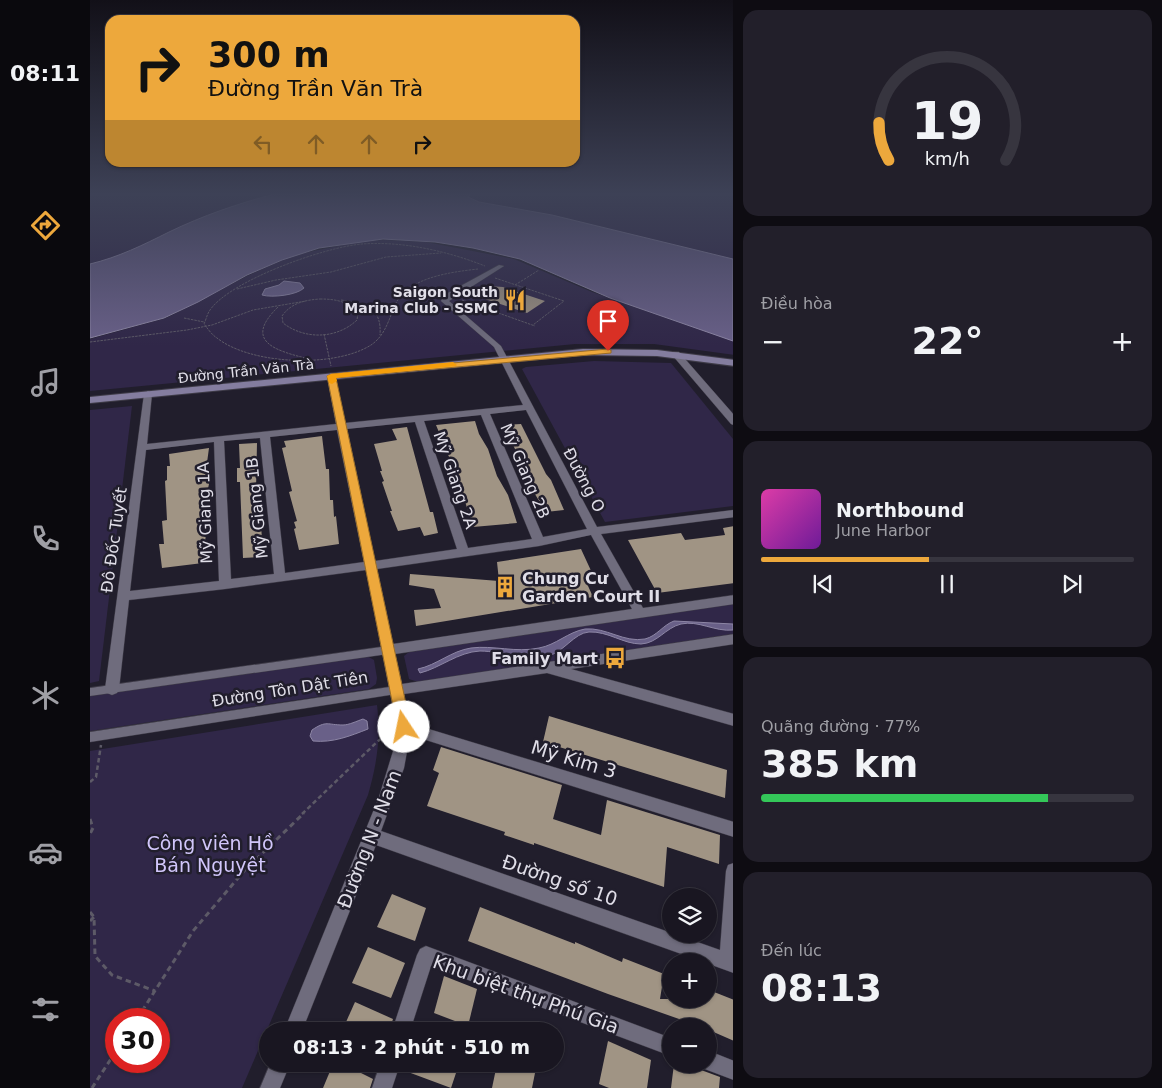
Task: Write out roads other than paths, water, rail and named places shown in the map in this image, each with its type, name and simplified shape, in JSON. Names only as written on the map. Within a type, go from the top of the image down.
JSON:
[{"type":"main road","name":"Đường Trần Văn Trà","points":[[90,400],[331,372],[596,352],[676,354],[733,363]]},
{"type":"street","name":"Đường O","points":[[501,266],[444,300],[497,346],[594,531],[640,613]]},
{"type":"street","points":[[676,354],[733,422]]},
{"type":"street","name":"Đường N - Nam","points":[[297,1022],[372,836],[398,762],[404,727],[331,372]]},
{"type":"street","name":"Đô Đốc Tuyết","points":[[112,689],[148,394]]},
{"type":"street","points":[[142,448],[528,407]]},
{"type":"street","name":"Mỹ Giang 2B","points":[[484,412],[539,542]]},
{"type":"street","name":"Mỹ Giang 2A","points":[[418,418],[464,552]]},
{"type":"street","name":"Mỹ Giang 1B","points":[[266,434],[280,578]]},
{"type":"street","name":"Mỹ Giang 1A","points":[[219,440],[225,585]]},
{"type":"street","points":[[123,596],[280,578],[539,542],[594,531],[733,513]]},
{"type":"street","name":"Đường Tôn Dật Tiên","points":[[90,692],[733,600]]},
{"type":"street","name":"Đường Tôn Dật Tiên","points":[[90,737],[733,639]]},
{"type":"street","points":[[547,668],[733,720]]},
{"type":"street","name":"Mỹ Kim 3","points":[[404,727],[733,830]]},
{"type":"street","name":"Đường số 10","points":[[372,836],[731,963]]},
{"type":"street","points":[[731,963],[733,871]]},
{"type":"street","name":"Khu biệt thự Phú Gia","points":[[404,1022],[426,955],[662,1044]]},
{"type":"street","points":[[717,1064],[733,1071]]},
{"type":"street","points":[[270,1088],[277,1072]]},
{"type":"street","points":[[382,1088],[387,1072]]},
{"type":"place","name":"Saigon South Marina Club - SSMC","points":[[515,300]]},
{"type":"place","name":"Chung Cư Garden Court II","points":[[505,587]]},
{"type":"place","name":"Family Mart","points":[[615,658]]},
{"type":"park label","name":"Công viên Hồ Bán Nguyệt","points":[[210,854]]}]
